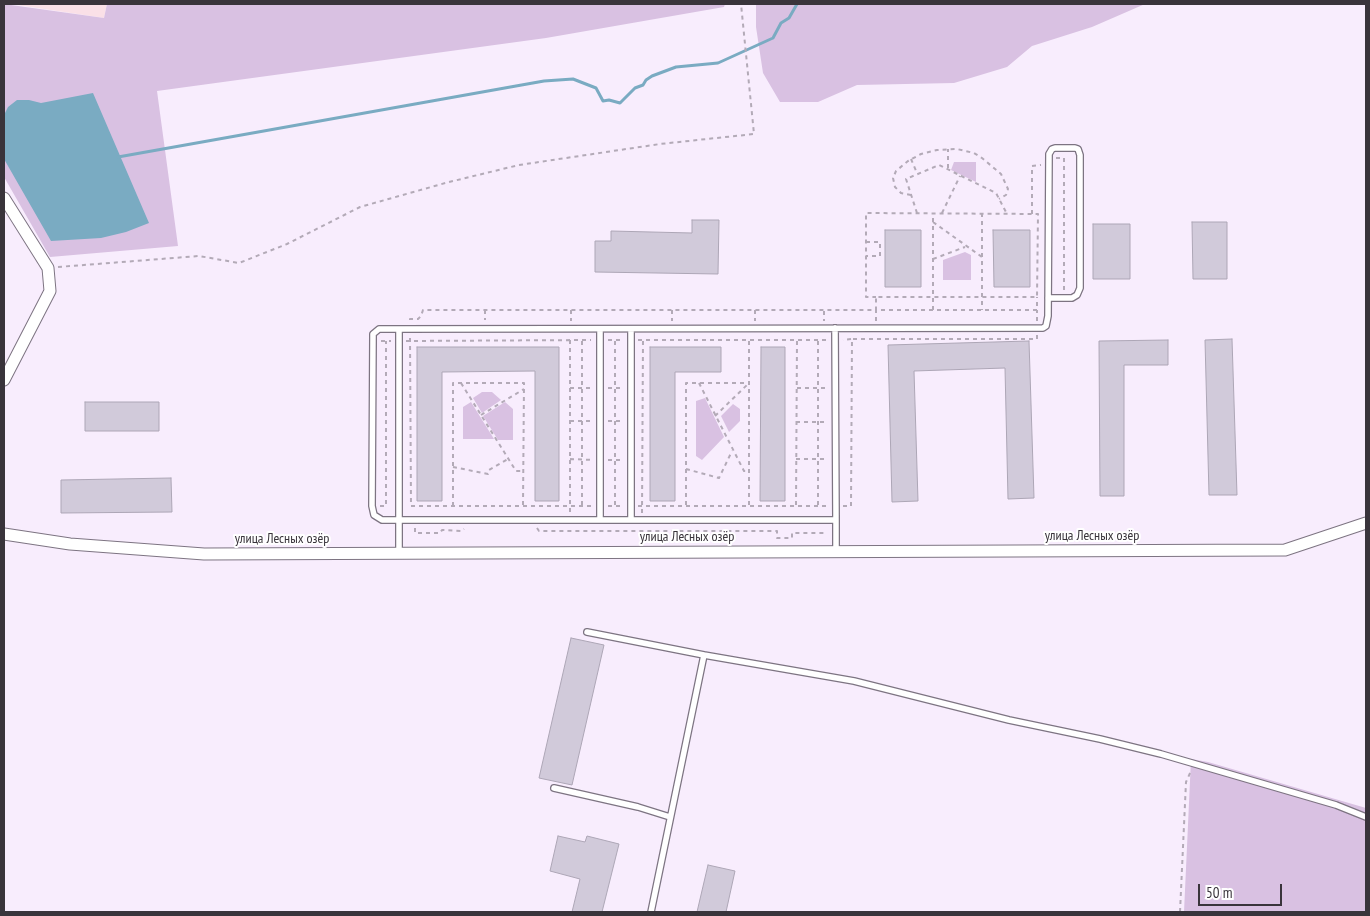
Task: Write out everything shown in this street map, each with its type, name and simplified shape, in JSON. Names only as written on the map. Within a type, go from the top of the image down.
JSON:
[{"type":"street","points":[[4,198],[48,268],[50,291],[4,380]]},
{"type":"street","name":"улица Лесных озёр","points":[[4,534],[70,544],[204,554],[1285,550],[1366,523]]},
{"type":"lane","points":[[836,520],[382,520],[374,515],[372,506],[373,337],[379,329],[1038,329],[1046,326],[1048,298],[1049,154],[1055,148],[1075,148],[1080,154],[1080,288],[1078,295],[1072,298],[1048,298]]},
{"type":"lane","points":[[835,328],[836,552]]},
{"type":"lane","points":[[399,329],[399,554]]},
{"type":"lane","points":[[600,329],[600,520]]},
{"type":"lane","points":[[631,329],[631,520]]},
{"type":"lane","points":[[587,632],[704,655],[854,681],[1009,720],[1100,739],[1336,805],[1366,817]]},
{"type":"lane","points":[[651,912],[704,655]]},
{"type":"lane","points":[[554,788],[638,807],[670,817]]},
{"type":"path","points":[[48,268],[198,256],[239,263],[287,244],[360,207],[449,182],[520,165],[660,144],[754,134],[741,4]]},
{"type":"path","points":[[947,170],[949,161],[948,148]]},
{"type":"path","points":[[911,195],[904,195],[897,190],[893,178],[896,171],[911,159],[929,152],[948,148],[974,153],[989,162],[1001,174],[1008,189],[1006,195],[999,200]]},
{"type":"path","points":[[911,159],[918,174]]},
{"type":"path","points":[[917,214],[906,179],[939,165],[996,193],[1007,214]]},
{"type":"path","points":[[942,214],[960,176]]},
{"type":"path","points":[[411,506],[410,319],[418,319],[423,314],[423,310],[1037,310],[1038,214],[866,213],[866,297],[1037,297]]},
{"type":"path","points":[[932,310],[933,214]]},
{"type":"path","points":[[982,214],[982,310]]},
{"type":"path","points":[[933,222],[982,257]]},
{"type":"path","points":[[866,242],[880,242],[880,256],[866,256]]},
{"type":"path","points":[[932,259],[966,246]]},
{"type":"path","points":[[876,297],[876,310]]},
{"type":"path","points":[[372,506],[851,506],[852,339],[835,340]]},
{"type":"path","points":[[570,340],[570,531]]},
{"type":"path","points":[[582,340],[582,506]]},
{"type":"path","points":[[615,340],[615,506]]},
{"type":"path","points":[[642,531],[643,340]]},
{"type":"path","points":[[749,340],[749,506]]},
{"type":"path","points":[[796,506],[797,340]]},
{"type":"path","points":[[818,340],[818,506]]},
{"type":"path","points":[[386,341],[386,506]]},
{"type":"path","points":[[453,506],[453,382],[524,383],[523,506]]},
{"type":"path","points":[[461,383],[516,471],[523,471]]},
{"type":"path","points":[[686,506],[686,383],[749,383]]},
{"type":"path","points":[[699,383],[732,450],[744,471],[749,471]]},
{"type":"path","points":[[715,416],[749,383]]},
{"type":"path","points":[[797,388],[836,388]]},
{"type":"path","points":[[481,415],[524,389]]},
{"type":"path","points":[[796,422],[852,422]]},
{"type":"path","points":[[686,469],[719,478],[732,450]]},
{"type":"path","points":[[453,467],[488,474],[489,470],[508,459]]},
{"type":"path","points":[[796,459],[852,460]]},
{"type":"path","points":[[1180,912],[1186,782],[1193,765]]},
{"type":"shaded area","points":[[4,4],[104,18],[107,4],[725,4],[724,7],[546,38],[157,91],[178,246],[50,257],[4,177]]},
{"type":"shaded area","points":[[11,4],[107,4],[104,18]]},
{"type":"shaded area","points":[[756,4],[1145,4],[1092,27],[1032,46],[1007,67],[954,83],[857,85],[818,102],[780,102],[763,73],[756,27]]},
{"type":"shaded area","points":[[954,162],[976,162],[976,182],[951,170]]},
{"type":"shaded area","points":[[965,252],[971,255],[971,280],[943,280],[943,260]]},
{"type":"shaded area","points":[[482,392],[492,392],[501,400],[482,413],[473,398]]},
{"type":"shaded area","points":[[705,398],[724,437],[702,460],[696,456],[696,401]]},
{"type":"shaded area","points":[[471,402],[494,439],[463,439],[463,407]]},
{"type":"shaded area","points":[[505,402],[513,409],[513,440],[498,440],[483,416]]},
{"type":"shaded area","points":[[733,404],[740,409],[740,421],[729,432],[721,416]]},
{"type":"shaded area","points":[[1191,759],[1208,762],[1366,808],[1366,912],[1184,912]]},
{"type":"water","points":[[93,93],[149,223],[126,232],[101,238],[51,241],[4,159],[4,115],[8,107],[17,100],[41,103]]},
{"type":"building","points":[[692,220],[719,220],[718,274],[595,272],[595,241],[611,241],[611,231],[692,233]]},
{"type":"building","points":[[1192,222],[1227,222],[1227,279],[1193,279]]},
{"type":"building","points":[[1093,224],[1130,224],[1130,279],[1093,279]]},
{"type":"building","points":[[885,230],[921,230],[921,287],[885,287]]},
{"type":"building","points":[[993,230],[1030,230],[1030,287],[994,287]]},
{"type":"building","points":[[1232,339],[1237,495],[1209,495],[1205,340]]},
{"type":"building","points":[[1168,340],[1168,365],[1124,365],[1124,496],[1100,496],[1099,341]]},
{"type":"building","points":[[1029,341],[1034,498],[1008,499],[1005,368],[914,371],[918,501],[892,502],[888,345]]},
{"type":"building","points":[[417,347],[559,347],[559,501],[535,501],[535,371],[442,372],[442,501],[417,501]]},
{"type":"building","points":[[650,347],[721,347],[721,372],[675,372],[675,501],[650,501]]},
{"type":"building","points":[[761,347],[785,347],[785,501],[760,501]]},
{"type":"building","points":[[85,402],[159,402],[159,431],[85,431]]},
{"type":"building","points":[[171,478],[172,512],[61,513],[61,480]]},
{"type":"building","points":[[571,638],[604,645],[572,785],[539,778]]},
{"type":"building","points":[[558,836],[585,842],[587,836],[619,844],[602,912],[572,912],[580,879],[550,871]]},
{"type":"building","points":[[708,865],[735,871],[726,912],[697,912]]},
{"type":"waterway","points":[[118,157],[544,81],[573,79],[596,88],[603,101],[609,100],[620,103],[635,88],[643,85],[652,76],[676,67],[718,63],[773,38],[781,23],[789,18],[797,4]]}]
